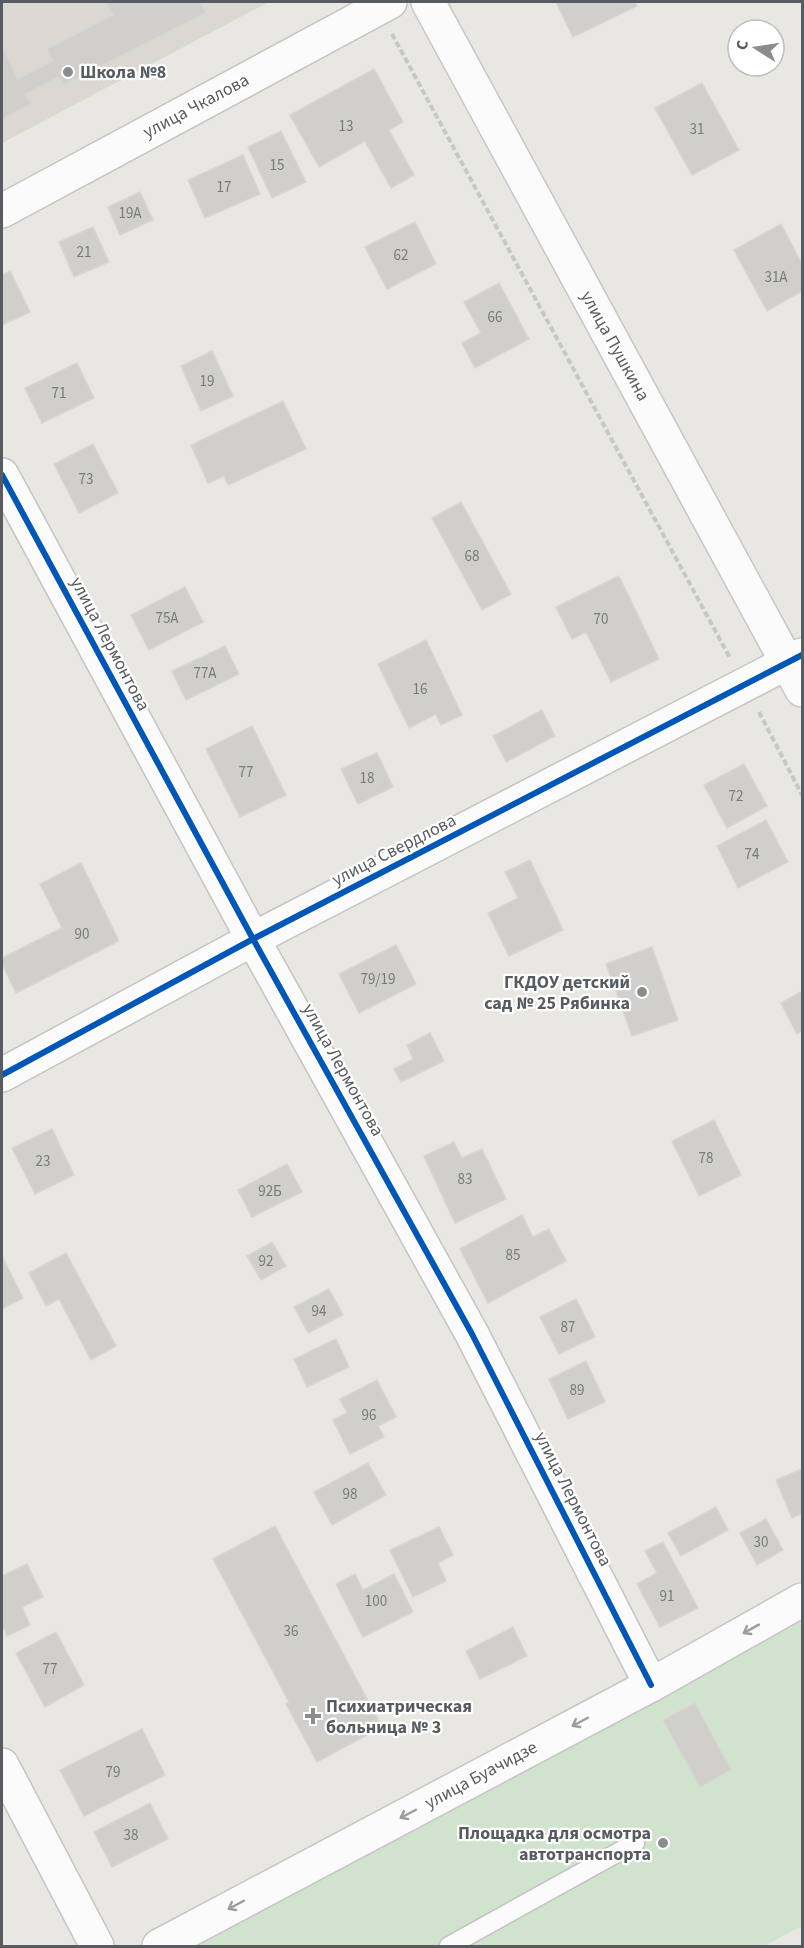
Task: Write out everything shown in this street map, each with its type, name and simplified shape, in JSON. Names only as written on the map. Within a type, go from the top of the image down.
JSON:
[{"type":"street","name":"улица Пушкина","points":[[428,2],[798,669]]},
{"type":"street","name":"улица Чкалова","points":[[2,211],[384,5]]},
{"type":"street","name":"улица Лермонтова","points":[[2,475],[253,939],[472,1334],[651,1685]]},
{"type":"street","name":"улица Свердлова","points":[[2,1075],[253,939],[745,685],[798,669]]},
{"type":"street","name":"улица Буачидзе","points":[[159,1947],[651,1685],[802,1600]]},
{"type":"street","points":[[2,1765],[97,1947]]},
{"type":"lane","points":[[449,1947],[635,1843]]},
{"type":"path","points":[[384,5],[802,795]]},
{"type":"shaded area","name":"Школа №8","points":[[2,2],[269,2],[2,143]]},
{"type":"green space","points":[[802,1621],[802,1926],[764,1946],[194,1946]]},
{"type":"building","points":[[106,2],[200,2],[206,13],[63,85],[59,77],[25,94],[31,104],[2,119],[2,46],[18,79],[53,61],[47,49],[113,15]]},
{"type":"building","points":[[556,2],[635,2],[637,6],[573,37]]},
{"type":"building","points":[[374,69],[403,122],[389,130],[414,175],[391,188],[365,141],[319,167],[290,115]]},
{"type":"building","points":[[702,83],[739,150],[692,175],[655,108]]},
{"type":"building","points":[[281,131],[306,182],[272,198],[248,147]]},
{"type":"building","points":[[243,155],[260,194],[205,218],[188,180]]},
{"type":"building","points":[[140,192],[153,220],[120,235],[108,207]]},
{"type":"building","points":[[415,222],[436,264],[387,289],[365,247]]},
{"type":"building","points":[[781,224],[802,264],[802,291],[767,311],[734,250]]},
{"type":"building","points":[[93,227],[109,262],[74,277],[59,242]]},
{"type":"building","points":[[10,271],[30,312],[2,325],[2,275]]},
{"type":"building","points":[[499,283],[529,339],[475,368],[462,343],[481,333],[464,302]]},
{"type":"building","points":[[212,351],[233,396],[201,411],[181,366]]},
{"type":"building","points":[[77,363],[94,398],[42,423],[25,388]]},
{"type":"building","points":[[283,401],[306,449],[228,485],[224,476],[208,483],[191,445]]},
{"type":"building","points":[[93,444],[118,493],[79,513],[54,464]]},
{"type":"building","points":[[461,502],[511,594],[482,610],[432,518]]},
{"type":"building","points":[[619,576],[659,659],[611,682],[586,632],[572,639],[556,607]]},
{"type":"building","points":[[185,587],[203,622],[149,650],[131,615]]},
{"type":"building","points":[[426,640],[462,715],[441,725],[436,714],[409,728],[378,664]]},
{"type":"building","points":[[225,646],[239,674],[186,700],[172,671]]},
{"type":"building","points":[[542,710],[555,736],[506,762],[493,736]]},
{"type":"building","points":[[252,726],[286,795],[240,817],[206,749]]},
{"type":"building","points":[[377,753],[393,787],[358,804],[341,769]]},
{"type":"building","points":[[744,764],[767,806],[727,828],[704,785]]},
{"type":"building","points":[[766,820],[788,862],[738,888],[717,846]]},
{"type":"building","points":[[530,860],[563,930],[509,956],[488,913],[518,898],[505,872]]},
{"type":"building","points":[[81,863],[119,941],[16,993],[2,963],[2,958],[62,928],[40,884]]},
{"type":"building","points":[[396,945],[416,984],[359,1013],[339,974]]},
{"type":"building","name":"ГКДОУ детский сад № 25 Рябинка","points":[[652,947],[678,1020],[632,1036],[606,964]]},
{"type":"building","points":[[802,991],[802,1031],[797,1034],[781,1003]]},
{"type":"building","points":[[430,1033],[444,1061],[401,1082],[394,1069],[413,1059],[407,1045]]},
{"type":"building","points":[[714,1120],[741,1175],[699,1196],[672,1141]]},
{"type":"building","points":[[52,1129],[74,1175],[35,1194],[12,1148]]},
{"type":"building","points":[[454,1142],[462,1158],[482,1149],[506,1199],[455,1223],[424,1156]]},
{"type":"building","points":[[287,1164],[302,1192],[252,1217],[238,1190]]},
{"type":"building","points":[[522,1215],[533,1237],[549,1229],[566,1261],[488,1303],[460,1249]]},
{"type":"building","points":[[272,1242],[286,1266],[261,1280],[247,1256]]},
{"type":"building","points":[[66,1253],[116,1346],[91,1360],[59,1299],[46,1306],[29,1273]]},
{"type":"building","points":[[2,1256],[23,1298],[2,1309]]},
{"type":"building","points":[[329,1289],[343,1315],[308,1333],[294,1307]]},
{"type":"building","points":[[576,1299],[595,1337],[559,1354],[540,1317]]},
{"type":"building","points":[[336,1339],[349,1367],[307,1387],[294,1359]]},
{"type":"building","points":[[586,1361],[605,1402],[568,1419],[549,1379]]},
{"type":"building","points":[[377,1380],[396,1417],[378,1426],[384,1437],[350,1454],[333,1420],[347,1413],[340,1399]]},
{"type":"building","points":[[368,1463],[386,1495],[332,1525],[314,1492]]},
{"type":"building","points":[[802,1469],[802,1513],[792,1518],[776,1480]]},
{"type":"building","points":[[716,1507],[728,1530],[681,1556],[668,1533]]},
{"type":"building","points":[[766,1519],[783,1550],[757,1565],[740,1533]]},
{"type":"building","points":[[275,1526],[382,1727],[317,1762],[286,1704],[289,1702],[213,1559]]},
{"type":"building","points":[[439,1527],[453,1555],[438,1563],[446,1581],[413,1597],[390,1550]]},
{"type":"building","points":[[663,1542],[698,1608],[660,1627],[637,1584],[657,1573],[645,1551]]},
{"type":"building","points":[[27,1564],[43,1597],[22,1607],[30,1625],[7,1636],[2,1625],[2,1576]]},
{"type":"building","points":[[355,1574],[363,1590],[394,1574],[413,1612],[363,1637],[336,1584]]},
{"type":"building","points":[[513,1627],[527,1656],[480,1679],[466,1651]]},
{"type":"building","points":[[56,1632],[84,1685],[45,1707],[16,1653]]},
{"type":"building","points":[[695,1703],[731,1770],[700,1787],[663,1720]]},
{"type":"building","points":[[142,1729],[165,1775],[84,1816],[60,1770]]},
{"type":"building","points":[[150,1803],[168,1839],[112,1867],[94,1832]]},
{"type":"cycle path","points":[[2,475],[253,939],[472,1334],[651,1685]]},
{"type":"cycle path","points":[[2,1075],[253,939],[802,655]]},
{"type":"place","name":"Школа №8","points":[[68,72]]},
{"type":"place","name":"ГКДОУ детский сад № 25 Рябинка","points":[[642,992]]},
{"type":"place","name":"Психиатрическая больница № 3","points":[[313,1716]]},
{"type":"place","name":"Площадка для осмотра автотранспорта","points":[[663,1843]]}]
